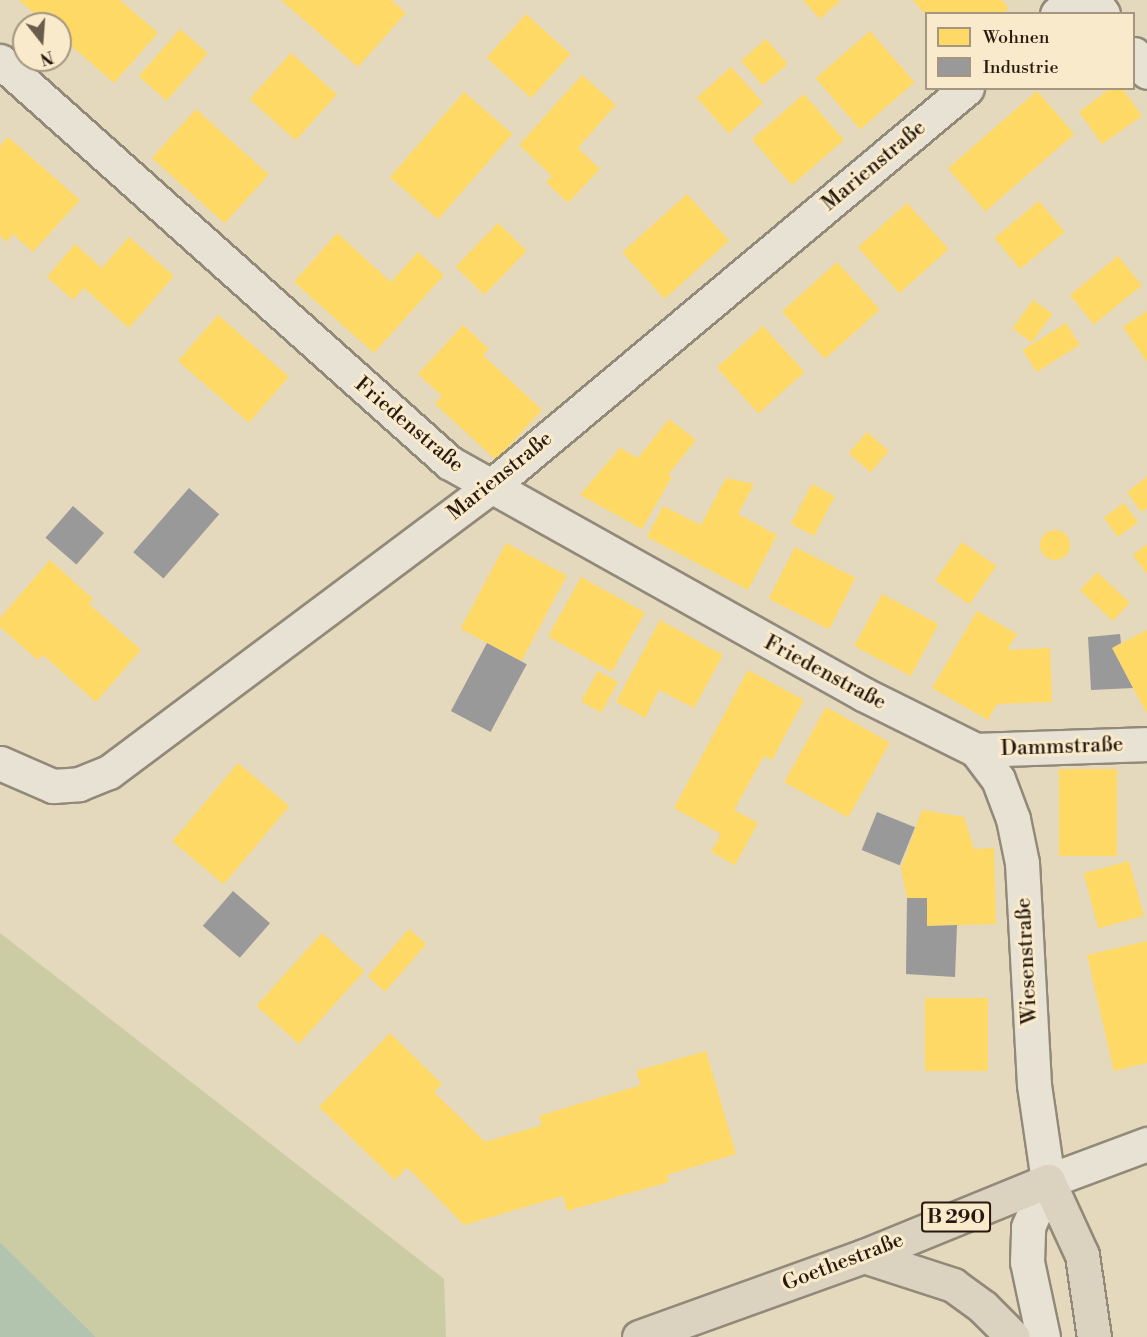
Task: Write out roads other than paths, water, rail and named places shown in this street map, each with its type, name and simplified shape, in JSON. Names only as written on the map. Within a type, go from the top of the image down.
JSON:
[{"type":"main road","name":"Goethestraße","points":[[639,1337],[864,1256],[1048,1181]]},
{"type":"main road","points":[[1048,1181],[1082,1255],[1094,1337]]},
{"type":"main road","points":[[864,1256],[953,1285],[983,1307],[1013,1337]]},
{"type":"street","points":[[1059,12],[1073,0]]},
{"type":"street","points":[[1135,55],[1147,72]]},
{"type":"street","name":"Friedenstraße","points":[[0,61],[450,463],[489,488],[863,694],[976,750]]},
{"type":"street","name":"Marienstraße","points":[[0,763],[53,786],[79,784],[109,772],[489,488],[965,90]]},
{"type":"street","name":"Dammstraße","points":[[976,750],[1147,744]]},
{"type":"street","name":"Wiesenstraße","points":[[976,750],[998,779],[1013,819],[1023,863],[1034,1085],[1048,1181]]},
{"type":"street","name":"Goethestraße","points":[[1048,1181],[1147,1144]]},
{"type":"street","points":[[1043,1337],[1027,1262],[1027,1239],[1028,1227],[1048,1181]]}]
